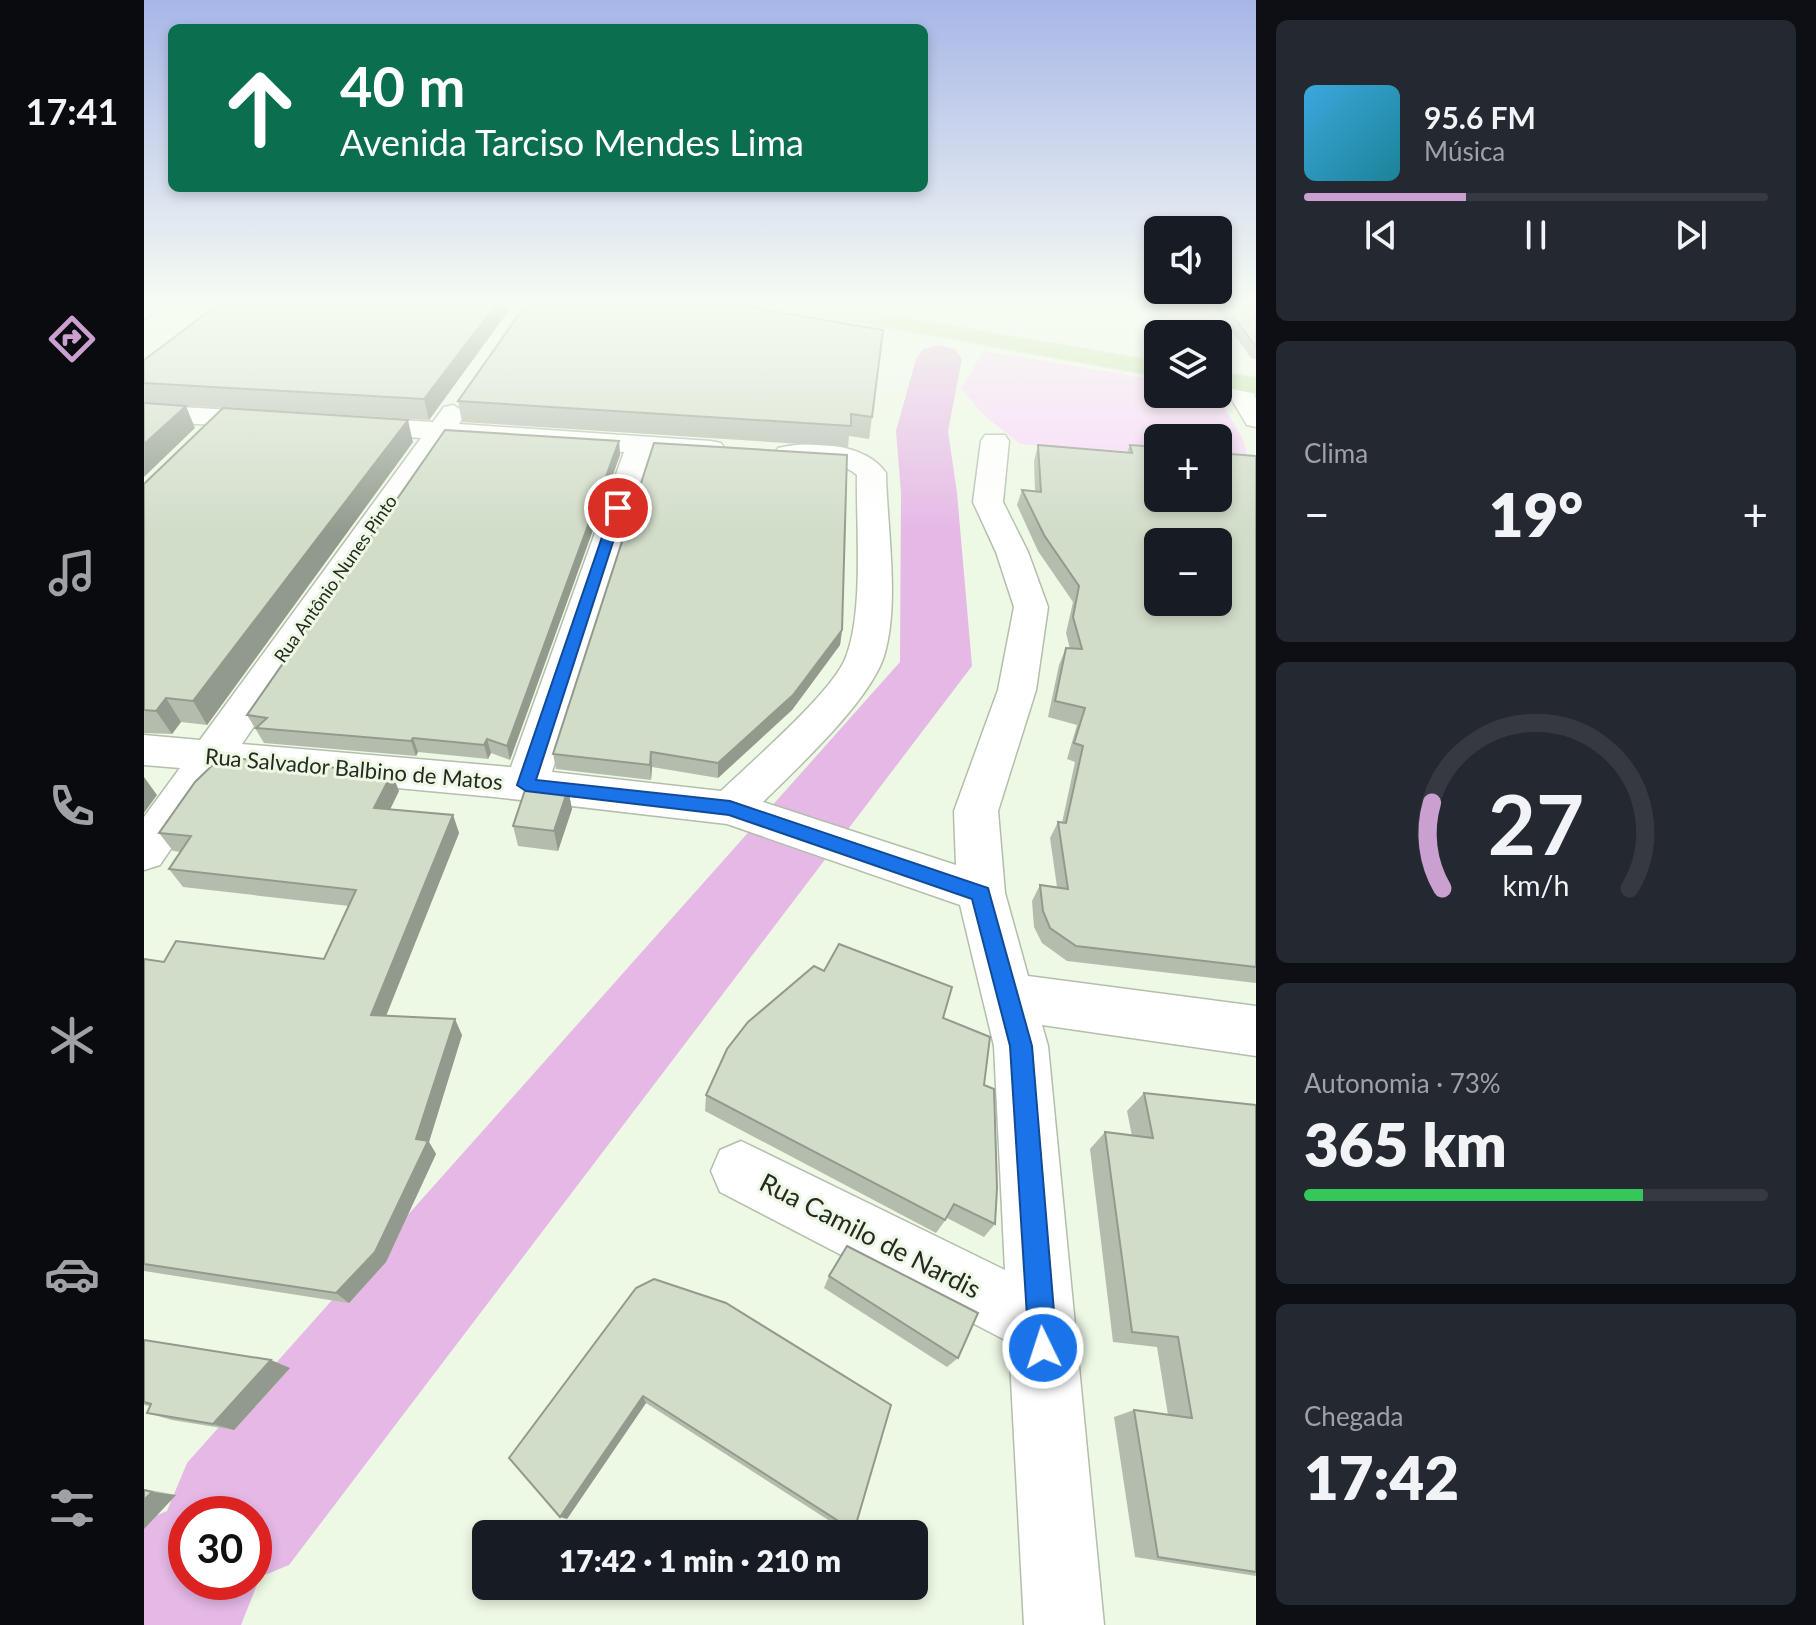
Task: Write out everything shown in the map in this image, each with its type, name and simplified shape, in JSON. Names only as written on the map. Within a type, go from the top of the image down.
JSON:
[{"type":"street","points":[[1237,382],[1256,419]]},
{"type":"street","name":"Rua Antônio Nunes Pinto","points":[[144,852],[466,394]]},
{"type":"street","points":[[144,413],[736,450]]},
{"type":"street","points":[[194,447],[225,417]]},
{"type":"street","points":[[995,441],[988,502],[1012,552],[1031,607],[1017,690],[976,811],[981,893],[1021,1046],[1064,1625]]},
{"type":"street","points":[[526,785],[641,444]]},
{"type":"street","points":[[748,814],[798,740],[864,660],[869,631],[872,473],[859,461],[767,452]]},
{"type":"street","name":"Rua Salvador Balbino de Matos","points":[[144,750],[526,785],[748,814],[981,893]]},
{"type":"street","points":[[1009,997],[1256,1031]]},
{"type":"street","name":"Rua Camilo de Nardis","points":[[741,1171],[1041,1323]]},
{"type":"shaded area","points":[[965,382],[1144,382],[1144,408],[1224,408],[1243,439],[1250,467],[1232,465],[1232,424],[1144,424],[1144,455],[1020,444],[985,416],[961,389]]},
{"type":"building","points":[[144,382],[437,382],[424,399]]},
{"type":"building","points":[[472,382],[876,382],[872,417],[851,414],[851,426],[458,401]]},
{"type":"building","points":[[144,403],[186,406],[144,444]]},
{"type":"building","points":[[223,408],[408,420],[193,701],[166,698],[156,711],[144,710],[144,484]]},
{"type":"building","points":[[445,430],[619,441],[507,746],[487,739],[484,745],[256,728],[267,718],[247,715]]},
{"type":"building","points":[[654,443],[847,455],[842,630],[793,695],[718,763],[651,752],[650,765],[553,754]]},
{"type":"building","points":[[1038,445],[1132,453],[1130,445],[1144,446],[1144,512],[1232,512],[1232,454],[1256,456],[1256,967],[1076,946],[1050,928],[1043,911],[1040,885],[1068,889],[1058,822],[1066,823],[1083,746],[1074,743],[1085,708],[1055,701],[1066,648],[1082,649],[1073,617],[1079,586],[1044,535],[1022,490],[1041,492]]},
{"type":"building","points":[[221,757],[392,773],[374,808],[453,815],[371,1015],[455,1019],[416,1139],[428,1141],[375,1252],[336,1293],[144,1264],[144,959],[164,962],[176,941],[324,959],[356,890],[169,869],[191,836],[159,833],[195,782]]},
{"type":"building","points":[[527,784],[568,789],[554,831],[513,826]]},
{"type":"building","points":[[839,944],[952,987],[943,1018],[990,1037],[984,1085],[994,1089],[995,1224],[954,1204],[945,1220],[706,1095],[727,1049],[748,1022],[814,966],[824,971]]},
{"type":"building","points":[[1144,1093],[1256,1105],[1256,1572],[1158,1557],[1134,1410],[1192,1418],[1178,1337],[1132,1332],[1105,1132],[1153,1138]]},
{"type":"building","points":[[847,1246],[978,1313],[958,1358],[829,1276]]},
{"type":"building","points":[[654,1279],[726,1303],[891,1405],[857,1520],[837,1520],[643,1396],[560,1517],[509,1458],[636,1288]]},
{"type":"building","points":[[144,1340],[271,1360],[213,1424],[147,1413],[151,1404],[144,1402]]},
{"type":"waterway","points":[[253,1496],[936,666],[929,493],[922,431],[934,382]]},
{"type":"waterway","points":[[147,1625],[168,1600]]},
{"type":"route","points":[[618,508],[526,785],[730,808],[981,893],[1021,1046],[1043,1348]]}]
